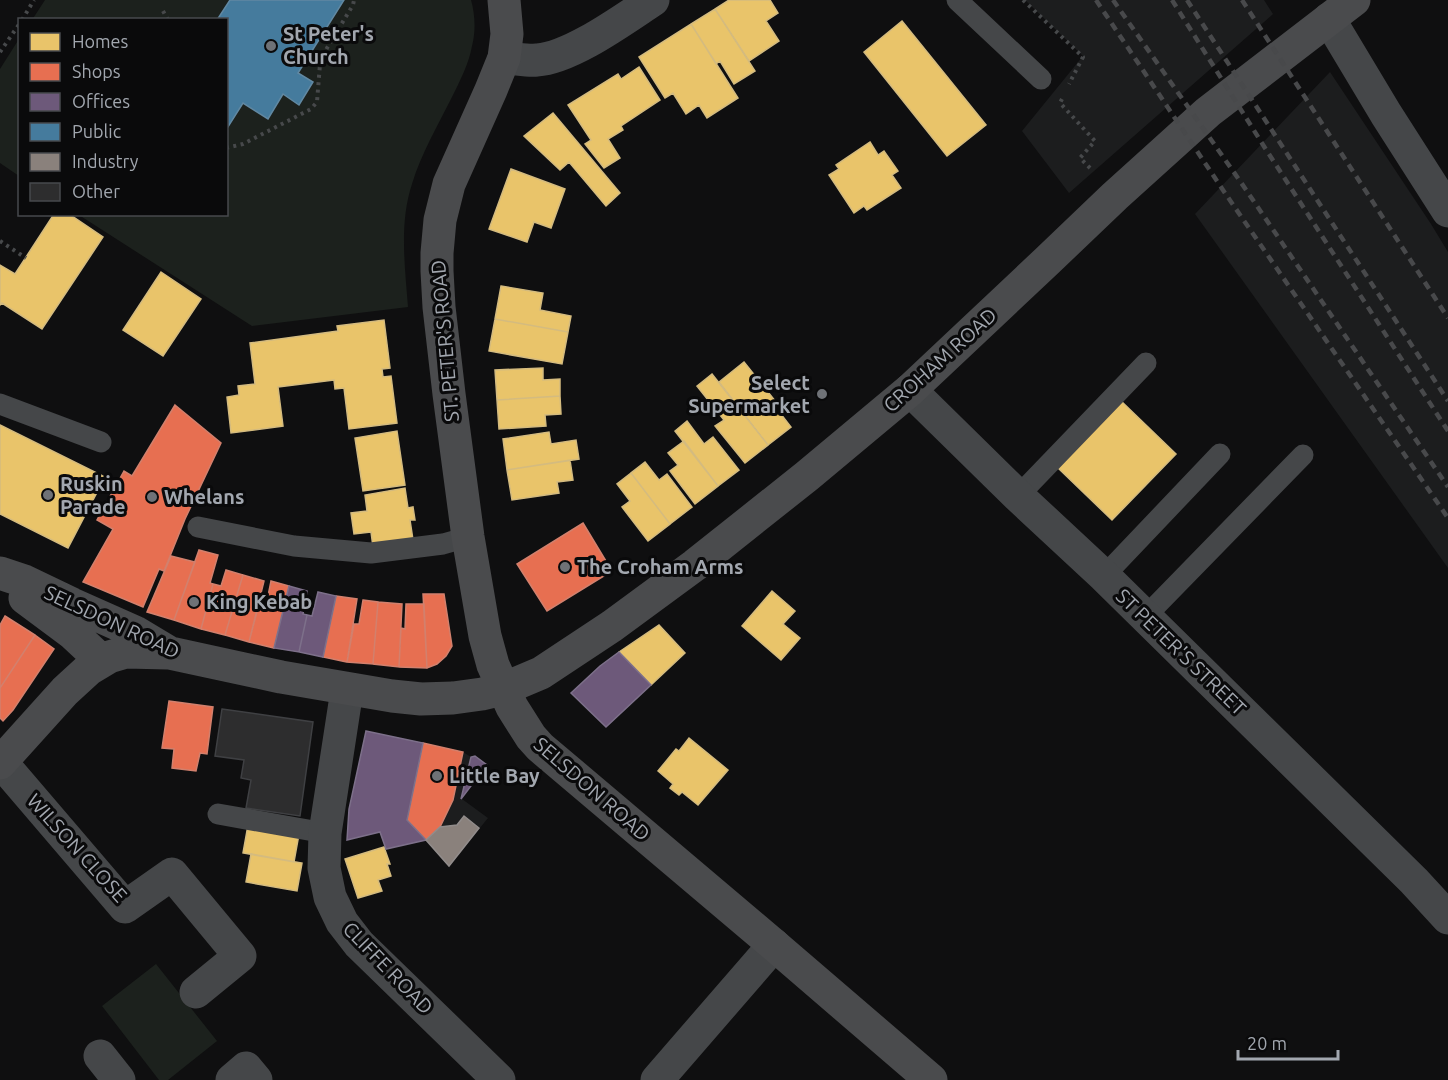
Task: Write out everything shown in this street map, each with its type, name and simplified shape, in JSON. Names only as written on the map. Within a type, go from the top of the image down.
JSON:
[{"type":"main road","name":"ST. PETER'S ROAD","points":[[503,689],[491,660],[485,636],[468,537],[449,394],[437,271],[440,220],[448,184],[504,58],[507,34],[504,0]]},
{"type":"main road","name":"CROHAM ROAD","points":[[503,689],[541,673],[612,626],[695,565],[807,476],[910,390],[1115,196],[1208,112],[1341,9]]},
{"type":"main road","name":"SELSDON ROAD","points":[[0,573],[24,581],[135,632],[170,653],[347,690],[392,696],[437,699],[503,689],[522,724],[540,747],[931,1080]]},
{"type":"main road","points":[[0,579],[72,633],[102,661]]},
{"type":"main road","points":[[0,763],[89,669],[115,655],[126,652],[170,653]]},
{"type":"street","points":[[504,58],[537,60],[561,55],[653,0]]},
{"type":"street","points":[[1341,9],[1386,114],[1438,173],[1448,211]]},
{"type":"street","name":"ST PETER'S STREET","points":[[910,390],[1104,576],[1414,880],[1448,918]]},
{"type":"street","name":"CLIFFE ROAD","points":[[347,690],[325,833],[324,868],[330,897],[342,922],[359,944],[499,1080]]},
{"type":"street","name":"WILSON CLOSE","points":[[0,763],[125,907],[172,874],[240,956],[196,992]]},
{"type":"street","points":[[657,1080],[774,945]]},
{"type":"street","points":[[232,1080],[246,1068],[256,1080]]},
{"type":"lane","points":[[957,0],[1041,79]]},
{"type":"lane","points":[[1018,496],[1146,363]]},
{"type":"lane","points":[[0,404],[101,442]]},
{"type":"lane","points":[[1104,576],[1220,454]]},
{"type":"lane","points":[[1145,617],[1303,455]]},
{"type":"lane","points":[[198,527],[294,546],[370,553],[443,544],[468,537]]},
{"type":"lane","points":[[218,814],[325,833]]},
{"type":"path","points":[[22,18],[34,0]]},
{"type":"path","points":[[228,148],[243,144],[311,109],[317,102],[320,63],[354,0]]},
{"type":"path","points":[[1023,0],[1083,57],[1060,103],[1095,141],[1080,158],[1097,176]]},
{"type":"path","points":[[163,11],[167,18]]},
{"type":"path","points":[[0,52],[18,24]]},
{"type":"path","points":[[0,241],[26,258]]},
{"type":"shaded area","points":[[45,0],[471,0],[474,29],[469,59],[420,162],[408,199],[404,245],[408,307],[252,326],[81,216],[228,216],[228,18],[33,18]]},
{"type":"shaded area","points":[[1025,0],[1264,0],[1273,14],[1069,193],[1022,131],[1083,56]]},
{"type":"shaded area","points":[[18,41],[18,175],[0,163],[0,69]]},
{"type":"shaded area","points":[[1330,72],[1448,252],[1448,568],[1195,214]]},
{"type":"shaded area","points":[[463,752],[471,757],[462,799],[488,818],[449,866],[426,840],[453,800]]},
{"type":"shaded area","points":[[156,964],[217,1041],[168,1080],[159,1080],[102,1006]]},
{"type":"building: Homes","points":[[729,0],[770,0],[778,13],[766,21],[779,41],[749,61],[715,9]]},
{"type":"building: Homes","points":[[715,9],[755,71],[734,84],[720,61],[716,64],[691,24]]},
{"type":"building: Homes","points":[[902,21],[986,125],[947,156],[864,52]]},
{"type":"building: Homes","points":[[691,24],[738,98],[707,118],[699,105],[686,114],[673,93],[665,98],[639,57]]},
{"type":"building: Homes","points":[[639,67],[660,100],[621,126],[623,130],[608,139],[620,158],[604,168],[585,144],[591,140],[568,105],[618,74],[621,79]]},
{"type":"building: Homes","points":[[553,113],[620,193],[606,206],[569,162],[560,170],[524,136]]},
{"type":"building: Homes","points":[[870,142],[878,155],[884,151],[898,171],[892,175],[901,188],[867,210],[864,206],[854,213],[829,175],[839,169],[836,165]]},
{"type":"building: Homes","points":[[511,169],[565,189],[551,228],[534,222],[527,242],[489,229]]},
{"type":"building: Homes","points":[[53,216],[72,216],[103,237],[42,329],[2,303],[0,305],[0,265],[15,274]]},
{"type":"building: Homes","points":[[161,272],[201,299],[163,356],[123,330]]},
{"type":"building: Homes","points":[[501,286],[543,293],[540,310],[571,316],[568,332],[495,319]]},
{"type":"building: Homes","points":[[495,319],[568,332],[562,364],[489,351]]},
{"type":"building: Homes","points":[[384,320],[390,368],[382,369],[383,377],[391,376],[397,423],[349,429],[344,388],[335,389],[334,380],[278,387],[283,426],[231,433],[227,397],[239,395],[238,386],[255,384],[250,343],[338,331],[337,326]]},
{"type":"building: Homes","points":[[744,362],[780,407],[777,409],[791,427],[768,445],[719,382]]},
{"type":"building: Homes","points":[[543,368],[543,380],[560,379],[560,396],[497,400],[495,370]]},
{"type":"building: Homes","points":[[712,374],[768,445],[745,463],[715,426],[724,420],[697,386]]},
{"type":"building: Homes","points":[[560,396],[561,414],[545,415],[546,426],[499,429],[497,400]]},
{"type":"building: Homes","points":[[1120,400],[1176,454],[1112,520],[1057,467]]},
{"type":"building: Homes","points":[[687,421],[704,444],[713,437],[739,470],[718,486],[675,431]]},
{"type":"building: Homes","name":"Ruskin Parade","points":[[0,425],[105,477],[68,548],[0,514]]},
{"type":"building: Homes","points":[[397,431],[405,485],[363,491],[355,438]]},
{"type":"building: Homes","points":[[549,432],[551,444],[576,440],[579,459],[507,470],[503,439]]},
{"type":"building: Homes","points":[[684,441],[718,486],[695,504],[670,471],[678,465],[668,453]]},
{"type":"building: Homes","points":[[570,460],[573,480],[557,482],[559,493],[512,500],[507,470]]},
{"type":"building: Homes","points":[[645,462],[659,480],[667,474],[692,507],[670,524],[631,473]]},
{"type":"building: Homes","points":[[631,473],[670,524],[648,541],[622,507],[630,501],[617,484]]},
{"type":"building: Homes","points":[[405,488],[408,508],[413,507],[415,520],[410,520],[413,540],[373,547],[371,532],[354,534],[351,513],[367,511],[365,495]]},
{"type":"building: Homes","points":[[772,591],[795,611],[783,624],[800,638],[781,660],[742,626]]},
{"type":"building: Homes","points":[[659,625],[685,653],[651,685],[619,652]]},
{"type":"building: Homes","points":[[689,738],[728,770],[698,805],[682,792],[679,795],[670,788],[673,784],[658,771],[676,749],[679,751]]},
{"type":"building: Homes","points":[[248,825],[299,834],[294,862],[243,853]]},
{"type":"building: Homes","points":[[384,847],[390,864],[387,864],[391,876],[378,880],[382,891],[358,898],[345,859]]},
{"type":"building: Homes","points":[[251,854],[302,863],[297,891],[246,882]]},
{"type":"building: Shops","name":"Whelans","points":[[175,405],[221,443],[185,519],[164,571],[159,569],[143,607],[83,582],[113,529],[97,520],[124,471],[132,476]]},
{"type":"building: Shops","name":"The Croham Arms","points":[[583,523],[612,571],[547,611],[517,564]]},
{"type":"building: Shops","name":"King Kebab","points":[[199,550],[218,555],[201,629],[174,620]]},
{"type":"building: Shops","points":[[171,556],[195,562],[174,620],[147,612]]},
{"type":"building: Shops","points":[[226,570],[243,575],[225,635],[201,629],[213,584],[221,586]]},
{"type":"building: Shops","points":[[243,575],[264,581],[249,642],[225,635]]},
{"type":"building: Shops","points":[[271,581],[289,586],[274,648],[249,642],[259,604],[266,606]]},
{"type":"building: Shops","points":[[423,594],[444,594],[452,646],[437,664],[427,668]]},
{"type":"building: Shops","points":[[336,596],[357,599],[347,662],[323,657]]},
{"type":"building: Shops","points":[[363,600],[378,602],[373,664],[347,662],[354,624],[359,624]]},
{"type":"building: Shops","points":[[378,602],[402,604],[399,667],[373,664]]},
{"type":"building: Shops","points":[[406,604],[424,604],[427,668],[399,667],[401,628],[405,629]]},
{"type":"building: Shops","points":[[5,616],[35,635],[0,688],[0,625]]},
{"type":"building: Shops","points":[[35,635],[54,649],[13,710],[3,721],[0,718],[0,688]]},
{"type":"building: Shops","points":[[169,701],[213,707],[207,754],[200,753],[196,771],[172,768],[174,749],[162,748]]},
{"type":"building: Shops","name":"Little Bay","points":[[423,743],[463,752],[453,800],[440,827],[426,840],[407,820]]},
{"type":"building: Offices","points":[[289,586],[307,591],[303,614],[307,615],[299,652],[274,648]]},
{"type":"building: Offices","points":[[318,592],[336,596],[323,657],[299,652],[307,615],[312,616]]},
{"type":"building: Offices","points":[[619,652],[651,685],[606,727],[571,693]]},
{"type":"building: Offices","points":[[366,731],[423,743],[407,820],[426,840],[386,849],[380,832],[347,840],[349,809]]},
{"type":"building: Offices","points":[[475,756],[487,765],[461,799],[471,757]]},
{"type":"building: Public","name":"St Peter's Church","points":[[230,0],[344,0],[298,73],[313,82],[299,105],[283,94],[268,119],[243,103],[228,127],[228,18],[218,18]]},
{"type":"building: Industry","points":[[464,816],[479,828],[449,866],[426,840],[440,827],[457,825]]},
{"type":"building: Other","points":[[222,709],[313,722],[300,816],[246,808],[251,780],[241,778],[244,760],[215,756]]},
{"type":"railway","points":[[1096,0],[1448,518]]},
{"type":"railway","points":[[1113,0],[1240,181],[1448,487]]},
{"type":"railway","points":[[1172,0],[1448,431]]},
{"type":"railway","points":[[1187,0],[1448,401]]},
{"type":"railway","points":[[1242,0],[1448,318]]},
{"type":"place","name":"St Peter's Church","points":[[271,46]]},
{"type":"place","name":"Select Supermarket","points":[[822,394]]},
{"type":"place","name":"Ruskin Parade","points":[[48,495]]},
{"type":"place","name":"Whelans","points":[[152,497]]},
{"type":"place","name":"The Croham Arms","points":[[565,567]]},
{"type":"place","name":"King Kebab","points":[[194,602]]},
{"type":"place","name":"Little Bay","points":[[437,776]]}]
